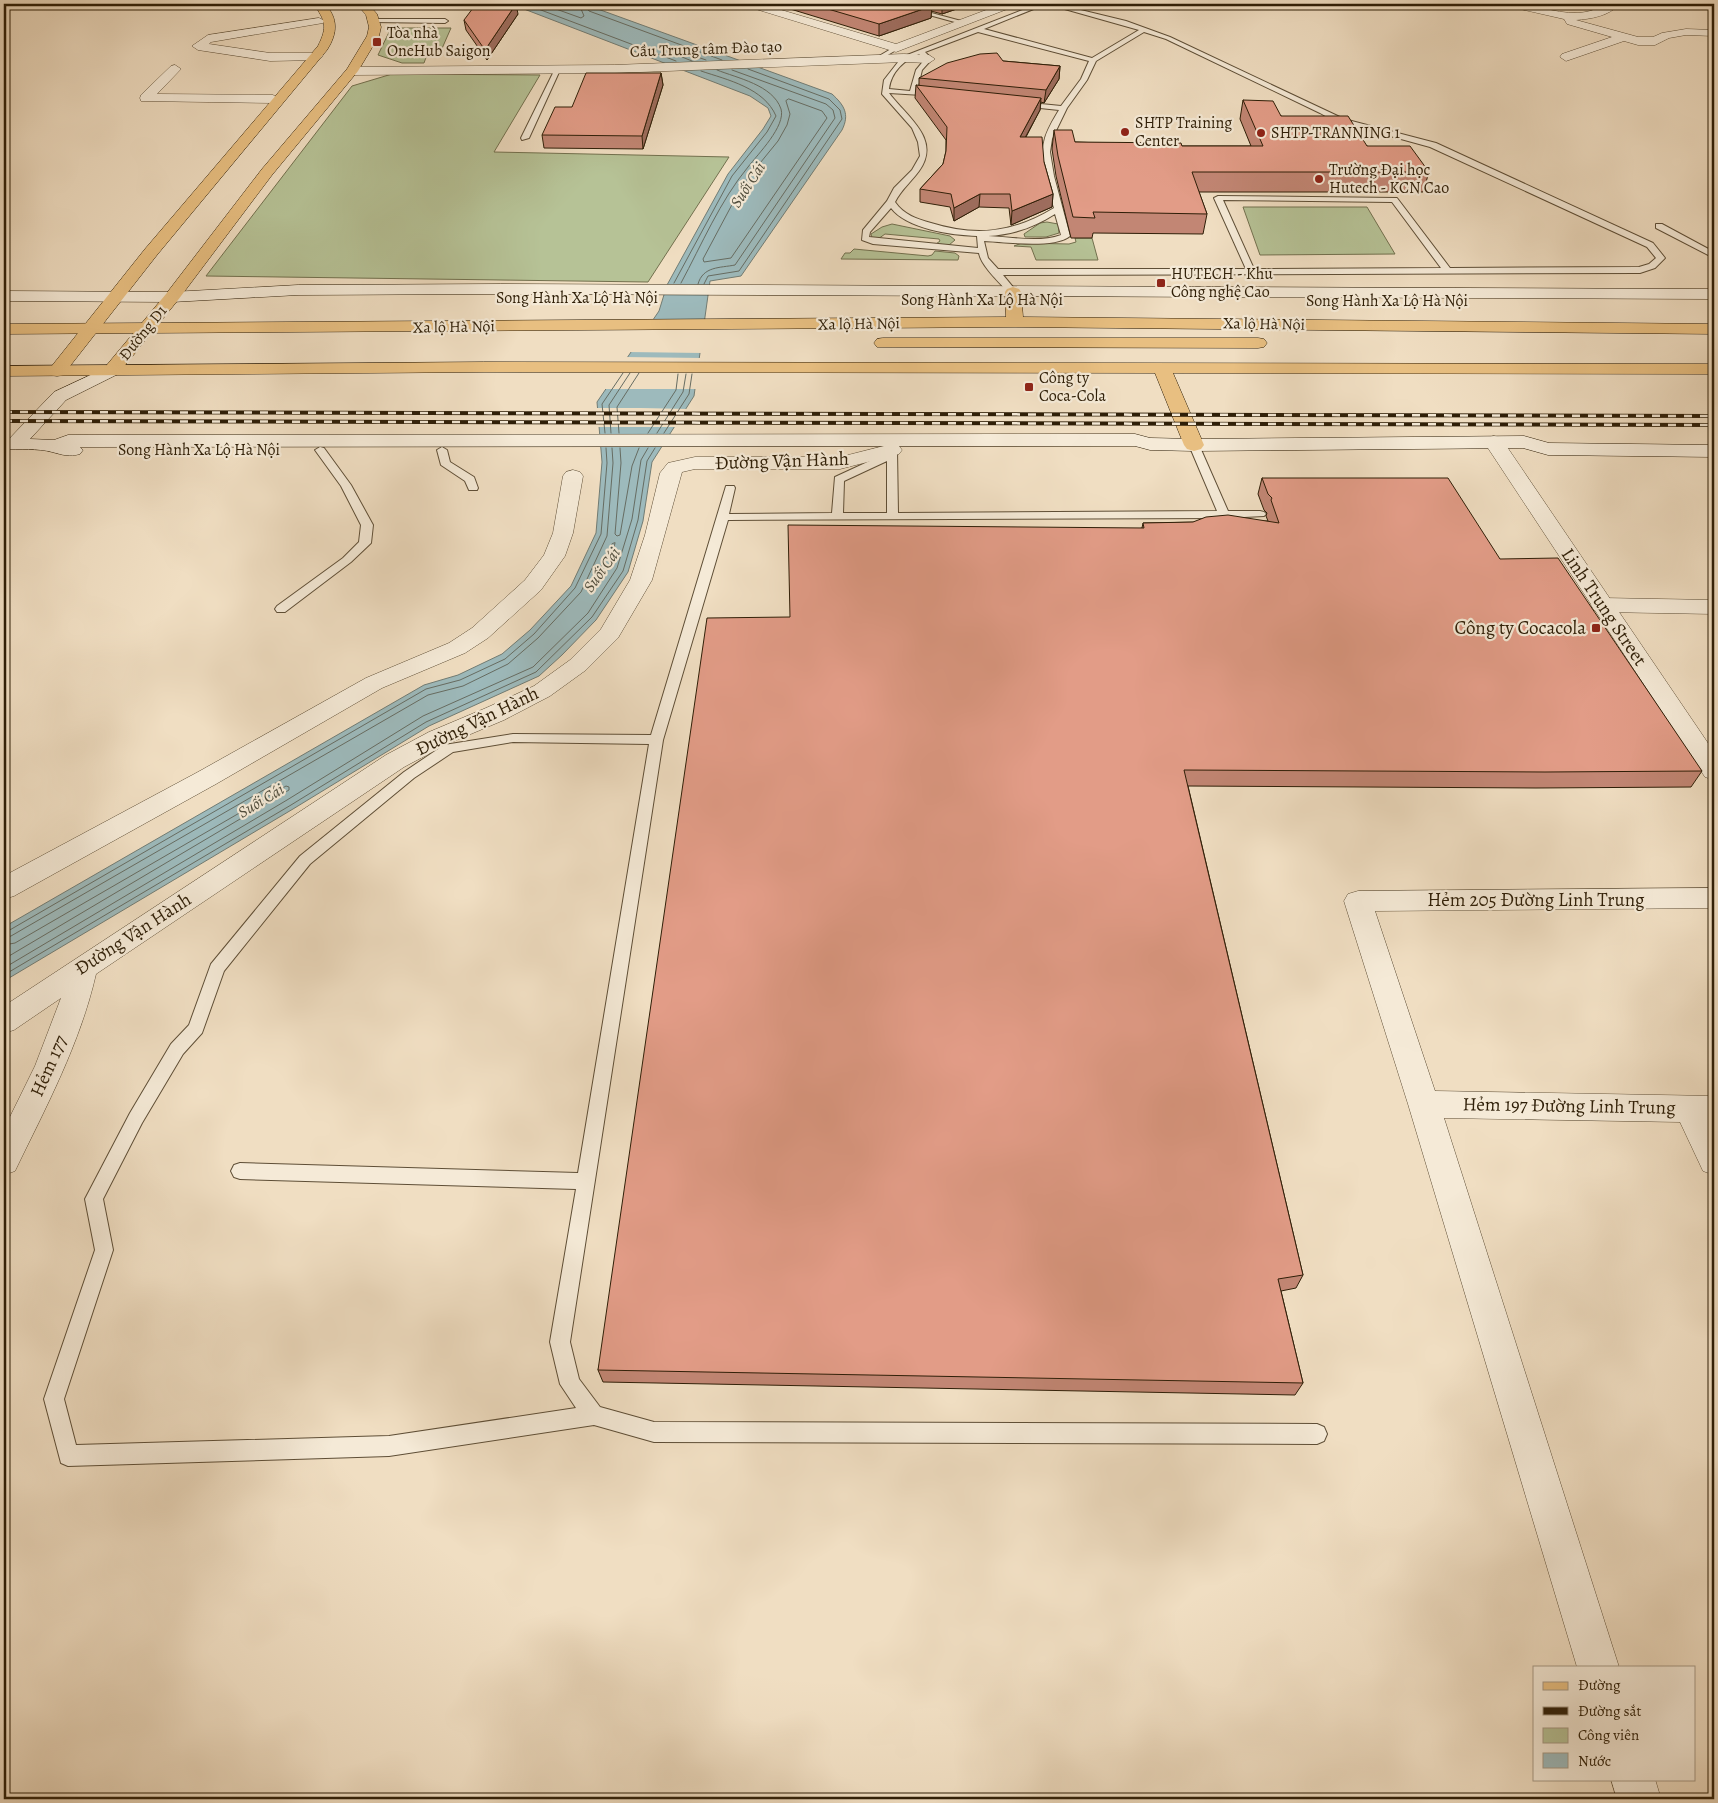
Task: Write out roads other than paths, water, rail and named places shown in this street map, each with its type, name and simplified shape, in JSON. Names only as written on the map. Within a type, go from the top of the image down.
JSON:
[{"type":"main road","points":[[307,4],[318,15],[318,32],[313,43],[320,52]]},
{"type":"main road","name":"Đường D1","points":[[58,383],[78,343],[279,96],[320,52],[330,33],[332,22],[319,4]]},
{"type":"main road","points":[[362,4],[373,13]]},
{"type":"main road","name":"Đường D1","points":[[112,370],[172,298],[210,248],[226,242],[336,101],[333,93],[352,71],[373,36],[373,13]]},
{"type":"main road","points":[[304,70],[352,71]]},
{"type":"main road","points":[[1013,296],[1015,322]]},
{"type":"main road","name":"Xa lộ Hà Nội","points":[[4,343],[135,343],[206,336],[498,326],[1015,322],[1714,329]]},
{"type":"main road","name":"Xa lộ Hà Nội","points":[[4,329],[147,328],[206,336]]},
{"type":"main road","points":[[206,336],[253,344]]},
{"type":"main road","name":"Xa lộ Hà Nội","points":[[862,343],[1273,343]]},
{"type":"main road","points":[[1509,344],[1714,343]]},
{"type":"main road","points":[[4,371],[58,383],[112,370],[770,375],[1164,374],[1714,368]]},
{"type":"main road","points":[[86,384],[481,374]]},
{"type":"main road","points":[[1164,374],[1714,381]]},
{"type":"main road","points":[[1164,374],[1194,445]]},
{"type":"street","points":[[900,53],[962,22],[1011,4]]},
{"type":"street","points":[[1511,4],[1569,17],[1593,15],[1614,4]]},
{"type":"street","points":[[759,5],[900,53],[924,55]]},
{"type":"street","points":[[1569,17],[1571,22],[1638,41],[1654,40],[1666,35],[1686,32],[1714,33]]},
{"type":"street","points":[[319,20],[208,39],[198,46],[270,57],[320,52]]},
{"type":"street","points":[[232,35],[270,57]]},
{"type":"street","points":[[1566,57],[1624,37]]},
{"type":"street","name":"Cầu Trung tâm Đào tạo","points":[[352,71],[614,69],[877,59],[900,53]]},
{"type":"street","points":[[175,69],[146,98],[279,96]]},
{"type":"street","name":"Song Hành Xa Lộ Hà Nội","points":[[4,296],[172,298],[250,292],[294,298],[505,294],[753,293],[1714,301]]},
{"type":"street","name":"Song Hành Xa Lộ Hà Nội","points":[[1013,296],[1714,294]]},
{"type":"street","name":"Đường D1","points":[[10,443],[58,383],[86,384],[112,370]]},
{"type":"street","name":"Song Hành Xa Lộ Hà Nội","points":[[1524,442],[1538,436],[1714,439]]},
{"type":"street","name":"Song Hành Xa Lộ Hà Nội","points":[[56,446],[68,441],[477,445],[732,445],[1135,440],[1150,444],[1194,445],[1524,442],[1548,449],[1714,451]]},
{"type":"street","name":"Linh Trung Street","points":[[1494,442],[1714,771]]},
{"type":"street","name":"Song Hành Xa Lộ Hà Nội","points":[[10,443],[56,446],[64,450],[442,450],[477,445]]},
{"type":"street","name":"Song Hành Xa Lộ Hà Nội","points":[[732,445],[892,453],[1138,451],[1150,444]]},
{"type":"street","name":"Đường Vận Hành","points":[[4,1021],[84,966],[395,761],[438,738],[495,714],[542,691],[578,665],[610,633],[641,580],[655,535],[670,473],[675,466],[695,463],[840,463],[892,453]]},
{"type":"street","points":[[4,889],[44,865],[207,778],[374,683],[457,648],[474,638],[533,585],[554,556],[563,534],[572,476]]},
{"type":"street","points":[[1602,605],[1714,607]]},
{"type":"street","name":"Hẻm 205 Đường Linh Trung","points":[[1424,1104],[1358,901],[1714,898]]},
{"type":"street","name":"Hẻm 177","points":[[4,1161],[57,1051],[80,987],[84,966]]},
{"type":"street","points":[[1424,1104],[1598,1666]]},
{"type":"street","name":"Hẻm 197 Đường Linh Trung","points":[[1424,1104],[1702,1109]]},
{"type":"street","points":[[1702,1109],[1714,1161]]},
{"type":"street","points":[[1633,1780],[1639,1799]]},
{"type":"lane","points":[[892,4],[962,22]]},
{"type":"lane","points":[[913,92],[924,55],[1043,4]]},
{"type":"lane","points":[[995,272],[1640,270],[1652,266],[1661,258],[1650,245],[1433,145],[1341,121],[1168,38],[1144,29],[1050,4]]},
{"type":"lane","points":[[373,13],[445,21]]},
{"type":"lane","points":[[891,202],[899,214],[913,220],[938,228],[979,237],[1062,239],[1066,236],[1057,209],[1047,155],[1047,142],[1064,108],[1089,73],[1093,60],[1144,29]]},
{"type":"lane","points":[[979,30],[1093,60]]},
{"type":"lane","points":[[900,53],[888,80],[885,94],[915,128],[922,142],[924,156],[915,171],[866,232],[865,238],[873,241],[983,251]]},
{"type":"lane","points":[[525,138],[557,70]]},
{"type":"lane","points":[[886,91],[913,92],[948,97]]},
{"type":"lane","points":[[1015,103],[1064,108]]},
{"type":"lane","points":[[1341,121],[1353,135]]},
{"type":"lane","points":[[1251,271],[1218,198],[1394,200],[1448,271]]},
{"type":"lane","points":[[979,237],[1022,226],[1049,215],[1057,209]]},
{"type":"lane","points":[[1659,226],[1714,255]]},
{"type":"lane","points":[[979,237],[984,258],[1013,296]]},
{"type":"lane","points":[[1194,445],[1224,515]]},
{"type":"lane","points":[[281,609],[347,560],[365,543],[366,525],[346,485],[320,450]]},
{"type":"lane","points":[[442,450],[445,463],[470,479],[472,488]]},
{"type":"lane","points":[[837,517],[839,479],[892,453],[894,517]]},
{"type":"lane","points":[[594,1415],[570,1384],[560,1342],[656,740],[730,488]]},
{"type":"lane","points":[[723,517],[1260,514]]},
{"type":"lane","points":[[656,740],[513,738],[449,748],[409,775],[305,860],[217,968],[196,1028],[177,1049],[136,1118],[94,1199],[104,1250],[54,1399],[68,1456],[390,1446],[594,1415],[654,1432],[1317,1434]]},
{"type":"lane","points":[[240,1171],[585,1181]]},
{"type":"water","name":"Suối Cái","points":[[511,4],[584,4],[832,94],[843,106],[846,114],[842,130],[741,276],[710,281],[694,396],[652,462],[643,521],[628,572],[596,620],[539,676],[429,726],[4,981],[4,927],[424,685],[458,675],[502,654],[530,630],[571,586],[596,533],[602,462],[597,402],[659,311],[667,285],[728,174],[771,116],[768,108],[750,96]]},
{"type":"railway","points":[[4,412],[1714,416]]},
{"type":"railway","points":[[4,421],[1714,425]]},
{"type":"place","name":"Tòa nhà OneHub Saigon","points":[[377,42]]},
{"type":"place","name":"SHTP Training Center","points":[[1125,132]]},
{"type":"place","name":"SHTP-TRANNING 1","points":[[1261,133]]},
{"type":"place","name":"Trường Đại học Hutech - KCN Cao","points":[[1319,179]]},
{"type":"place","name":"HUTECH - Khu Công nghệ Cao","points":[[1161,283]]},
{"type":"place","name":"Công ty Coca-Cola","points":[[1029,387]]},
{"type":"place","name":"Công ty Cocacola","points":[[1596,628]]}]
